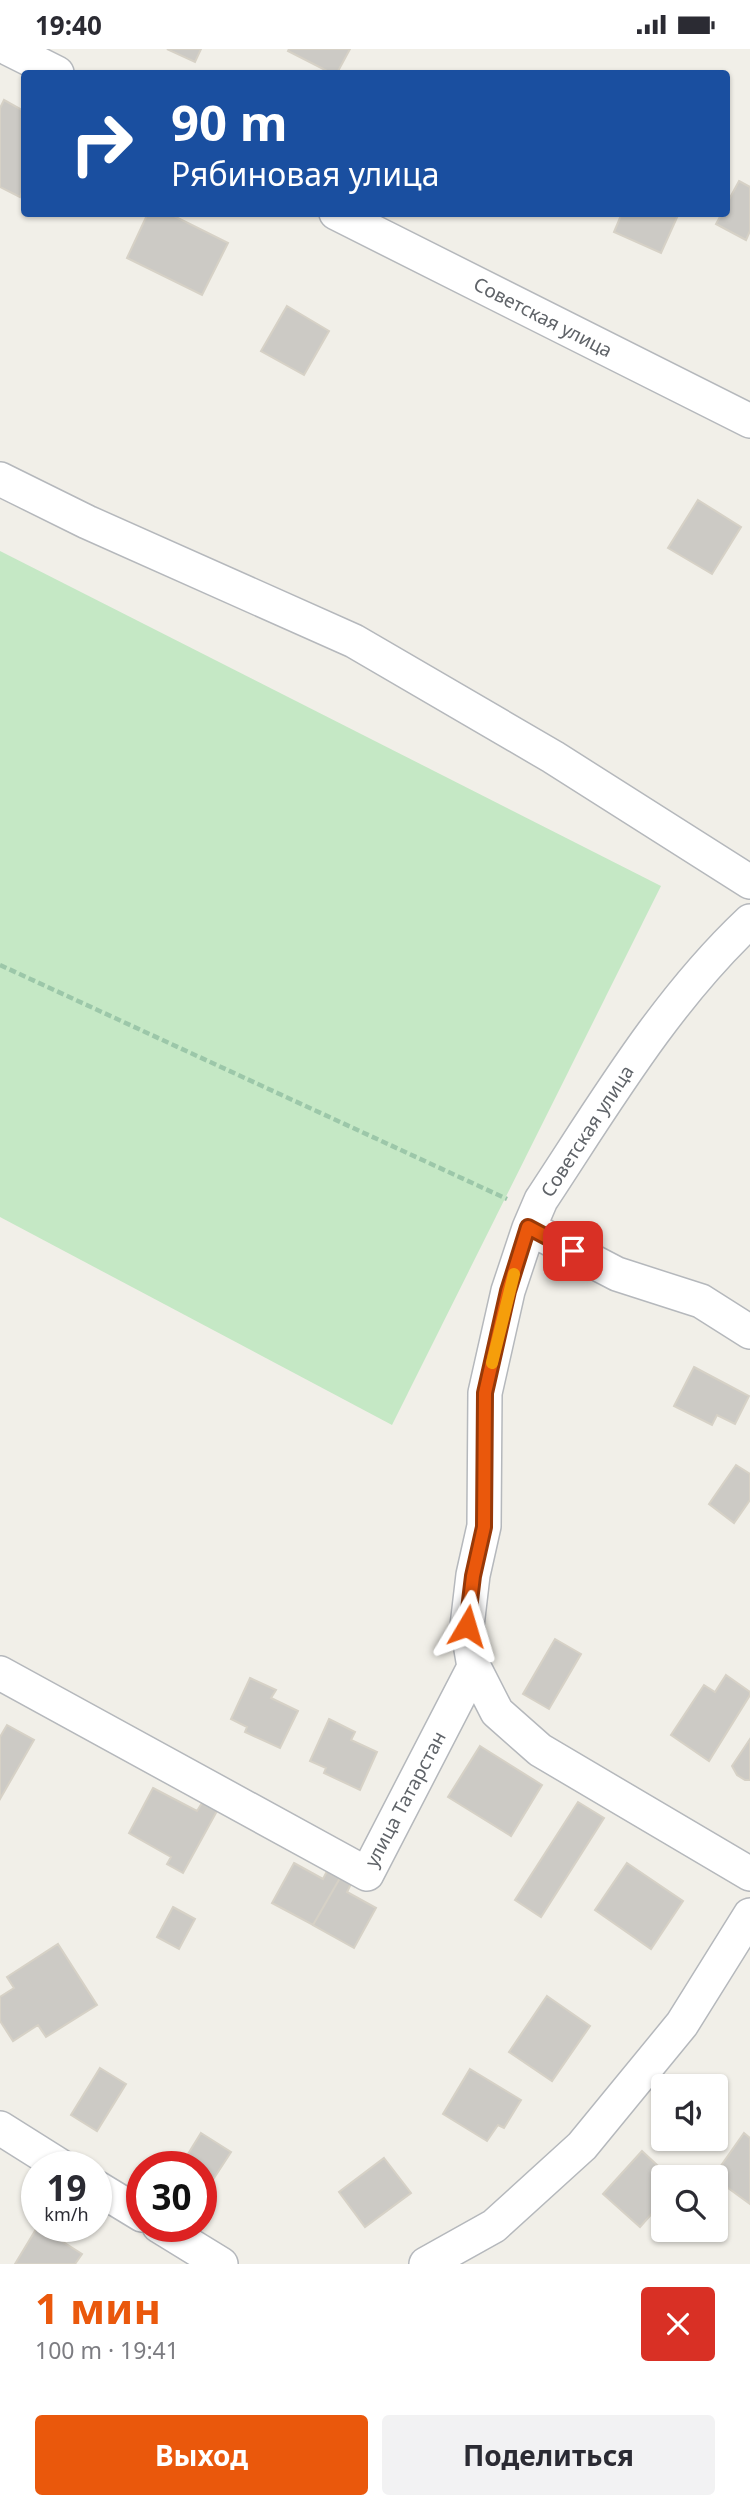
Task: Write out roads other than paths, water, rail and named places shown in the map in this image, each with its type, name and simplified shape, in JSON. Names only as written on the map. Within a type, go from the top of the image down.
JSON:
[{"type":"street","points":[[9,49],[51,70]]},
{"type":"street","name":"Советская улица","points":[[344,217],[750,421]]},
{"type":"street","points":[[0,479],[88,522],[354,641],[553,757],[750,882]]},
{"type":"street","name":"Советская улица","points":[[474,1667],[467,1626],[473,1576],[484,1527],[485,1393],[508,1291],[535,1214],[641,1047],[718,951],[750,921]]},
{"type":"street","points":[[535,1214],[617,1274],[701,1301],[750,1332]]},
{"type":"street","points":[[474,1667],[497,1712],[540,1749],[750,1874]]},
{"type":"street","name":"улица Татарстан","points":[[0,1673],[367,1874],[474,1667]]},
{"type":"street","points":[[426,2264],[494,2226],[582,2145],[682,2024],[750,1915]]},
{"type":"street","points":[[0,2128],[37,2151]]},
{"type":"street","points":[[185,2242],[221,2264]]}]
